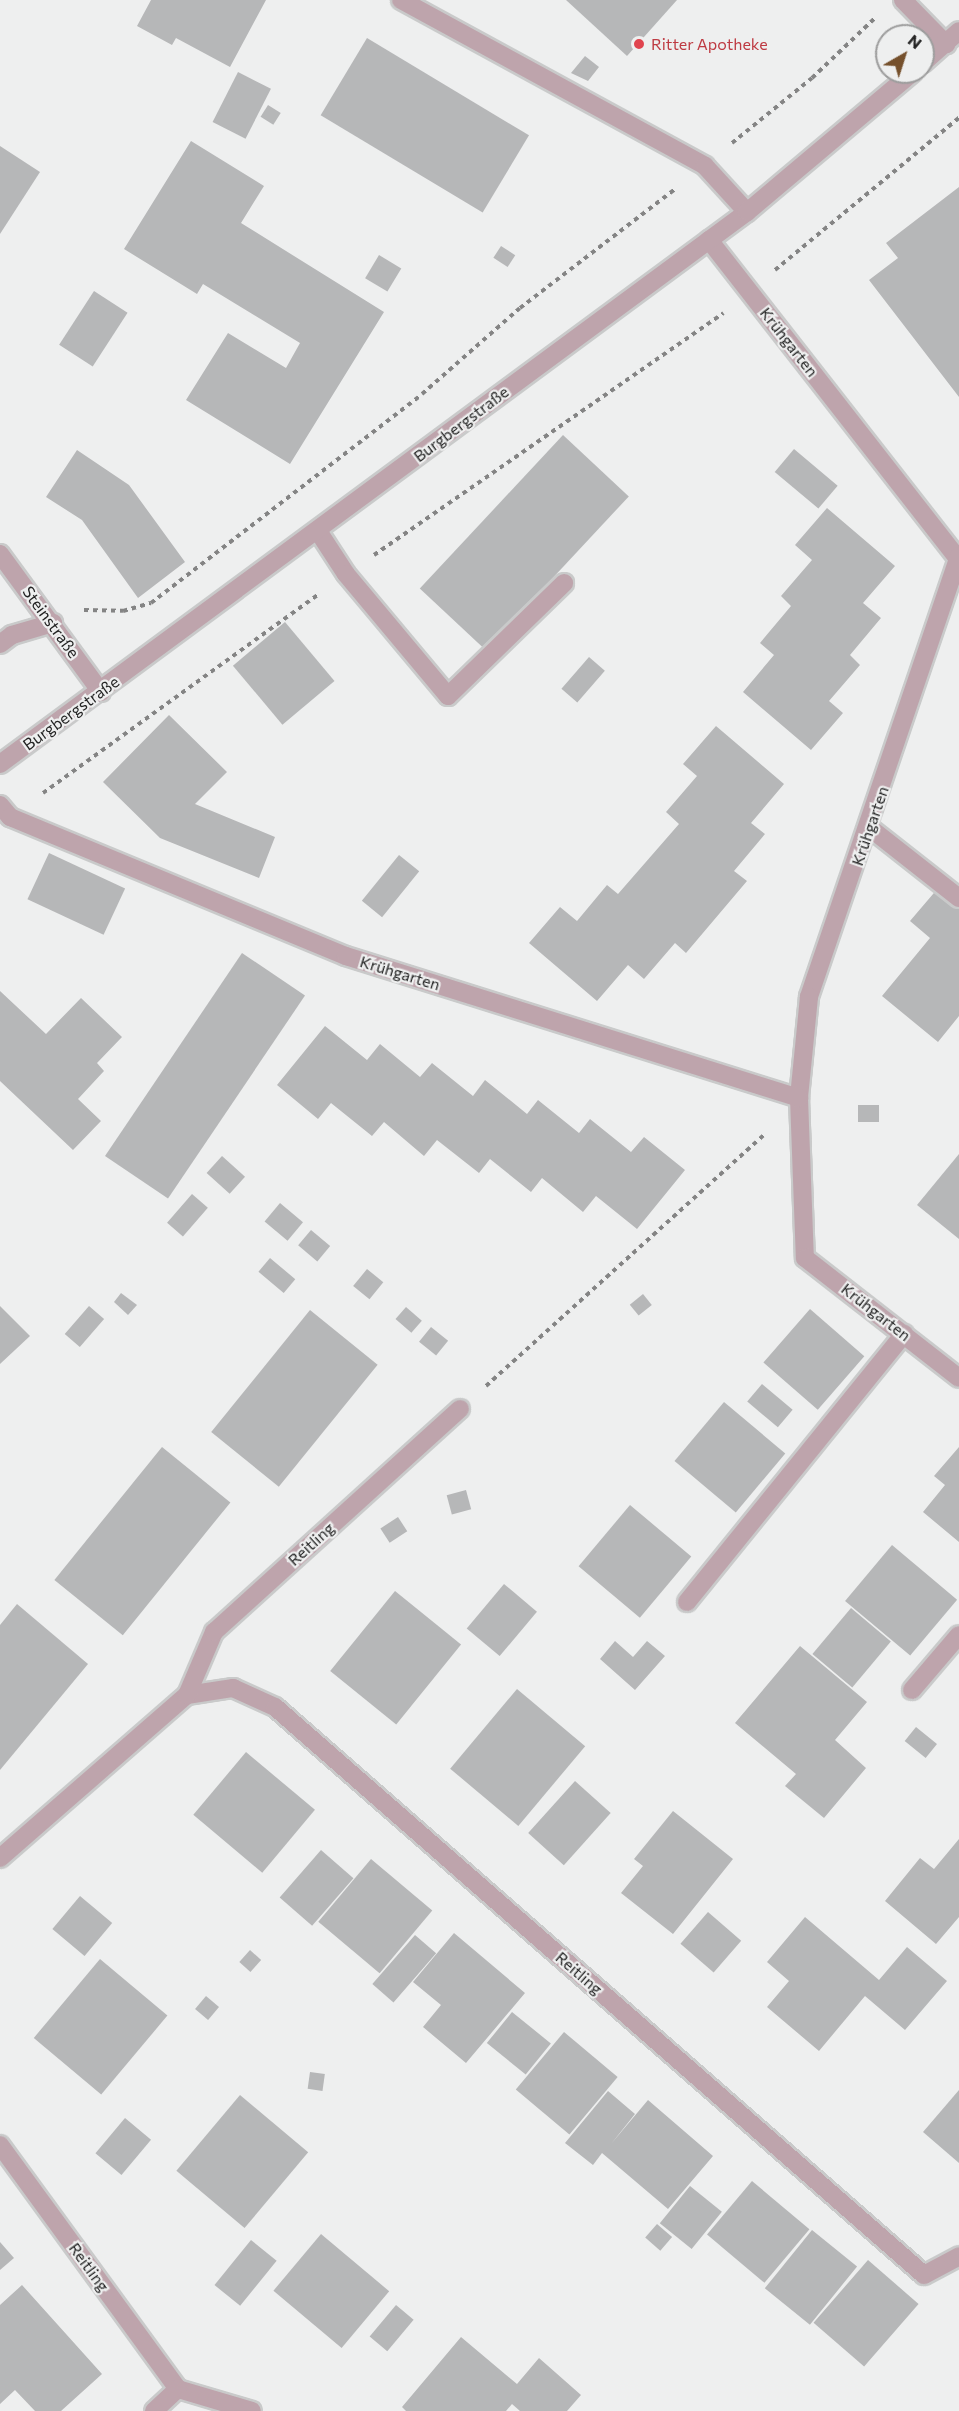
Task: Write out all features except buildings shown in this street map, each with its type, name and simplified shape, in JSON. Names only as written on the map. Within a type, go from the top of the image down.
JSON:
[{"type":"street","points":[[401,0],[705,166],[747,212]]},
{"type":"street","points":[[903,0],[952,37],[935,52]]},
{"type":"street","name":"Burgbergstraße","points":[[0,764],[101,692],[747,212],[899,84]]},
{"type":"street","name":"Krühgarten","points":[[709,240],[958,557],[870,828],[809,997],[799,1098],[806,1258],[959,1378]]},
{"type":"street","points":[[318,531],[346,574],[448,696],[564,583]]},
{"type":"street","name":"Steinstraße","points":[[0,554],[53,623],[101,692]]},
{"type":"street","points":[[0,644],[12,635],[53,623]]},
{"type":"street","name":"Krühgarten","points":[[0,805],[10,817],[346,956],[799,1098]]},
{"type":"street","points":[[870,828],[959,898]]},
{"type":"street","points":[[687,1602],[904,1334]]},
{"type":"street","name":"Reitling","points":[[0,1858],[186,1695],[214,1632],[459,1409]]},
{"type":"street","points":[[912,1690],[959,1635]]},
{"type":"street","name":"Reitling","points":[[186,1695],[233,1688],[275,1707],[924,2275],[959,2256]]},
{"type":"street","name":"Reitling","points":[[0,2145],[178,2390]]},
{"type":"street","points":[[154,2411],[178,2390],[252,2411]]},
{"type":"path","points":[[53,623],[90,607],[123,611],[151,603],[422,394],[520,308],[705,166],[812,78],[884,8]]},
{"type":"path","points":[[751,294],[790,255],[959,118]]},
{"type":"path","points":[[459,1409],[740,1161],[799,1098]]},
{"type":"place","name":"Ritter Apotheke","points":[[639,44]]}]
